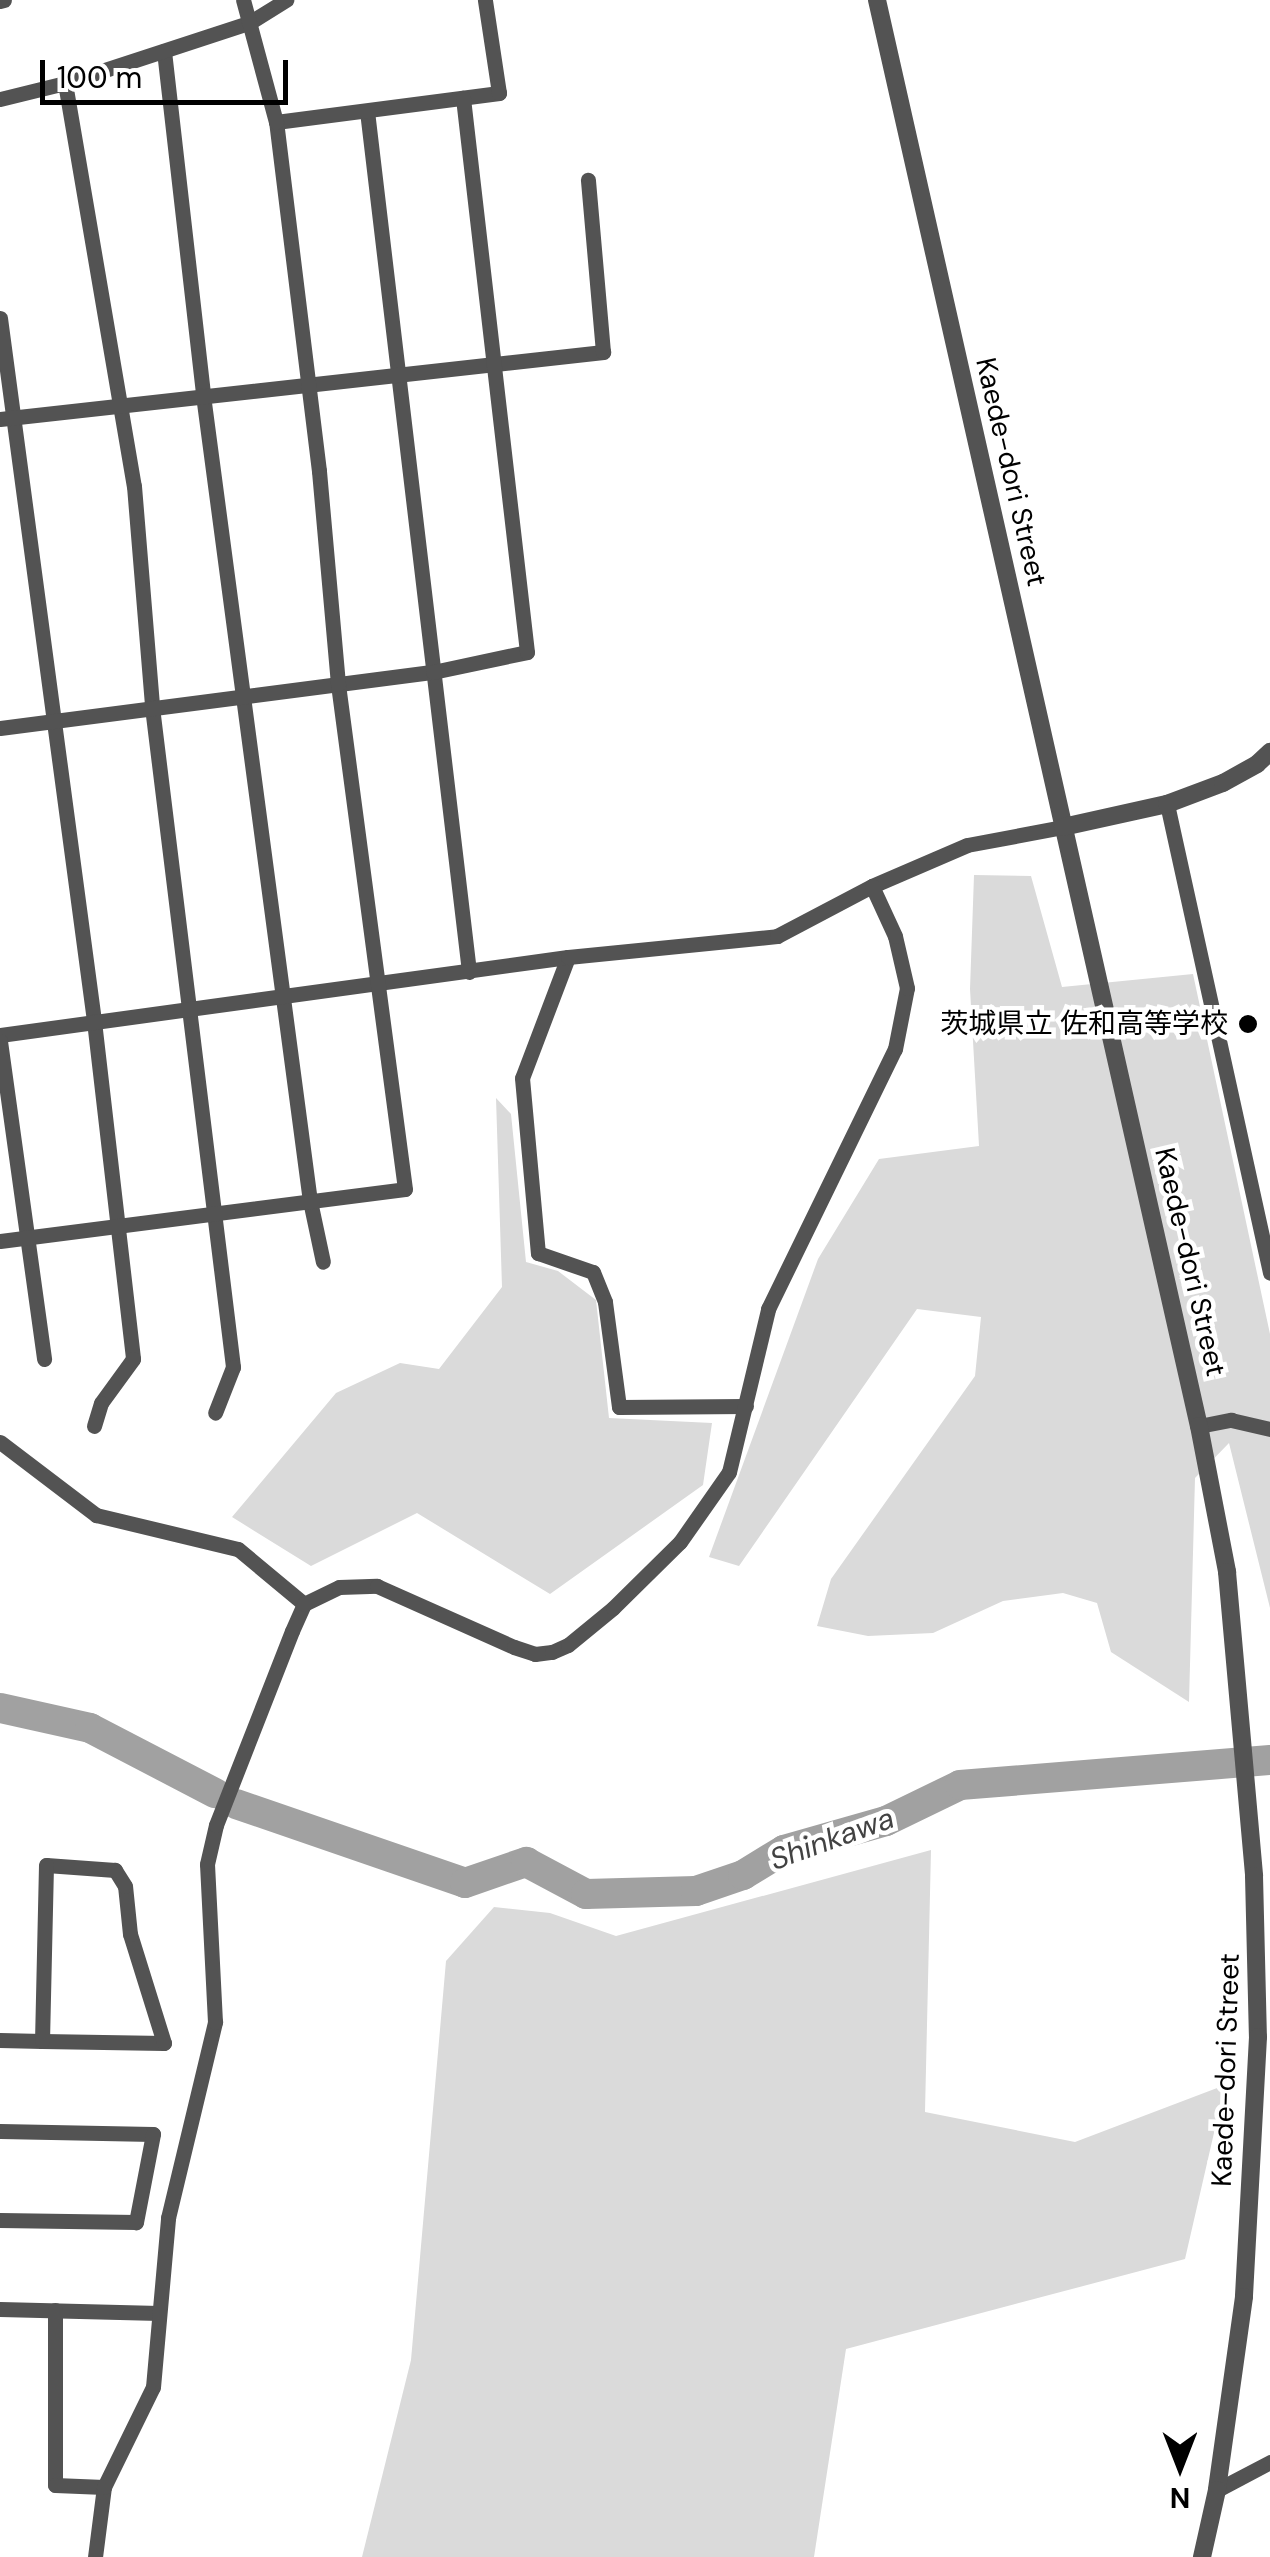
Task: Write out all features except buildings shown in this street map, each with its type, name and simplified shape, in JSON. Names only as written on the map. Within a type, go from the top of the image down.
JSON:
[{"type":"street","points":[[0,1241],[405,1189],[338,684],[309,386],[276,122],[242,0]]},
{"type":"street","points":[[0,99],[65,83],[249,24],[286,0]]},
{"type":"street","points":[[276,122],[498,93],[485,0]]},
{"type":"street","name":"Kaede-dori Street","points":[[877,0],[1199,1426],[1226,1572],[1256,1909],[1258,2036],[1244,2297],[1216,2490],[1202,2557]]},
{"type":"street","points":[[164,51],[203,394],[282,997],[310,1201],[324,1262]]},
{"type":"street","points":[[65,83],[123,407],[152,707],[233,1367],[214,1413]]},
{"type":"street","points":[[0,728],[433,672],[527,652],[464,98]]},
{"type":"street","points":[[367,111],[468,972]]},
{"type":"street","points":[[7,418],[603,352],[588,180]]},
{"type":"street","points":[[0,318],[7,418],[54,720],[133,1359],[101,1403],[94,1426]]},
{"type":"street","points":[[44,1359],[0,1038],[376,982],[777,936],[872,886],[967,845],[1166,804],[1222,783],[1257,764],[1270,752]]},
{"type":"street","points":[[1166,804],[1270,1273]]},
{"type":"street","points":[[95,2557],[104,2487],[152,2388],[168,2218],[214,2022],[207,1864],[216,1825],[304,1604],[339,1587],[377,1586],[535,1654],[568,1645],[613,1608],[680,1542],[728,1472],[768,1308],[894,1049],[907,988],[896,936],[872,886]]},
{"type":"street","points":[[568,957],[522,1078],[538,1252],[593,1272],[605,1302],[618,1406],[746,1406]]},
{"type":"street","points":[[1199,1426],[1231,1420],[1270,1429]]},
{"type":"street","points":[[0,1442],[96,1514],[238,1549],[304,1604]]},
{"type":"street","points":[[0,2040],[42,2041],[164,2043],[130,1934],[125,1886],[115,1870],[46,1865],[42,2041]]},
{"type":"street","points":[[0,2131],[154,2134],[136,2222],[0,2220]]},
{"type":"street","points":[[0,2309],[159,2312]]},
{"type":"street","points":[[55,2310],[55,2485],[104,2487]]},
{"type":"street","points":[[1216,2490],[1270,2462]]},
{"type":"shaded area","points":[[974,875],[1031,876],[1062,987],[1193,974],[1270,1334],[1270,1608],[1229,1443],[1195,1478],[1189,1702],[1111,1652],[1097,1603],[1063,1593],[1003,1601],[933,1633],[868,1636],[817,1626],[831,1579],[975,1376],[981,1317],[917,1309],[739,1566],[709,1557],[818,1259],[879,1159],[979,1146],[970,989]]},
{"type":"shaded area","points":[[496,1098],[511,1114],[526,1262],[558,1271],[596,1300],[609,1418],[712,1423],[703,1485],[550,1594],[417,1513],[311,1566],[232,1517],[336,1393],[400,1363],[439,1369],[502,1287]]},
{"type":"shaded area","points":[[931,1850],[925,2112],[1075,2142],[1225,2085],[1185,2259],[846,2349],[814,2557],[362,2557],[411,2360],[446,1961],[494,1907],[550,1913],[616,1936]]},
{"type":"waterway","points":[[0,1708],[90,1728],[215,1793]]},
{"type":"waterway","name":"Shinkawa","points":[[236,1804],[465,1883],[526,1862],[586,1894],[696,1891],[743,1875],[784,1850],[886,1821],[960,1785],[1270,1760]]},
{"type":"place","name":"茨城県立 佐和高等学校","points":[[1248,1024]]}]
